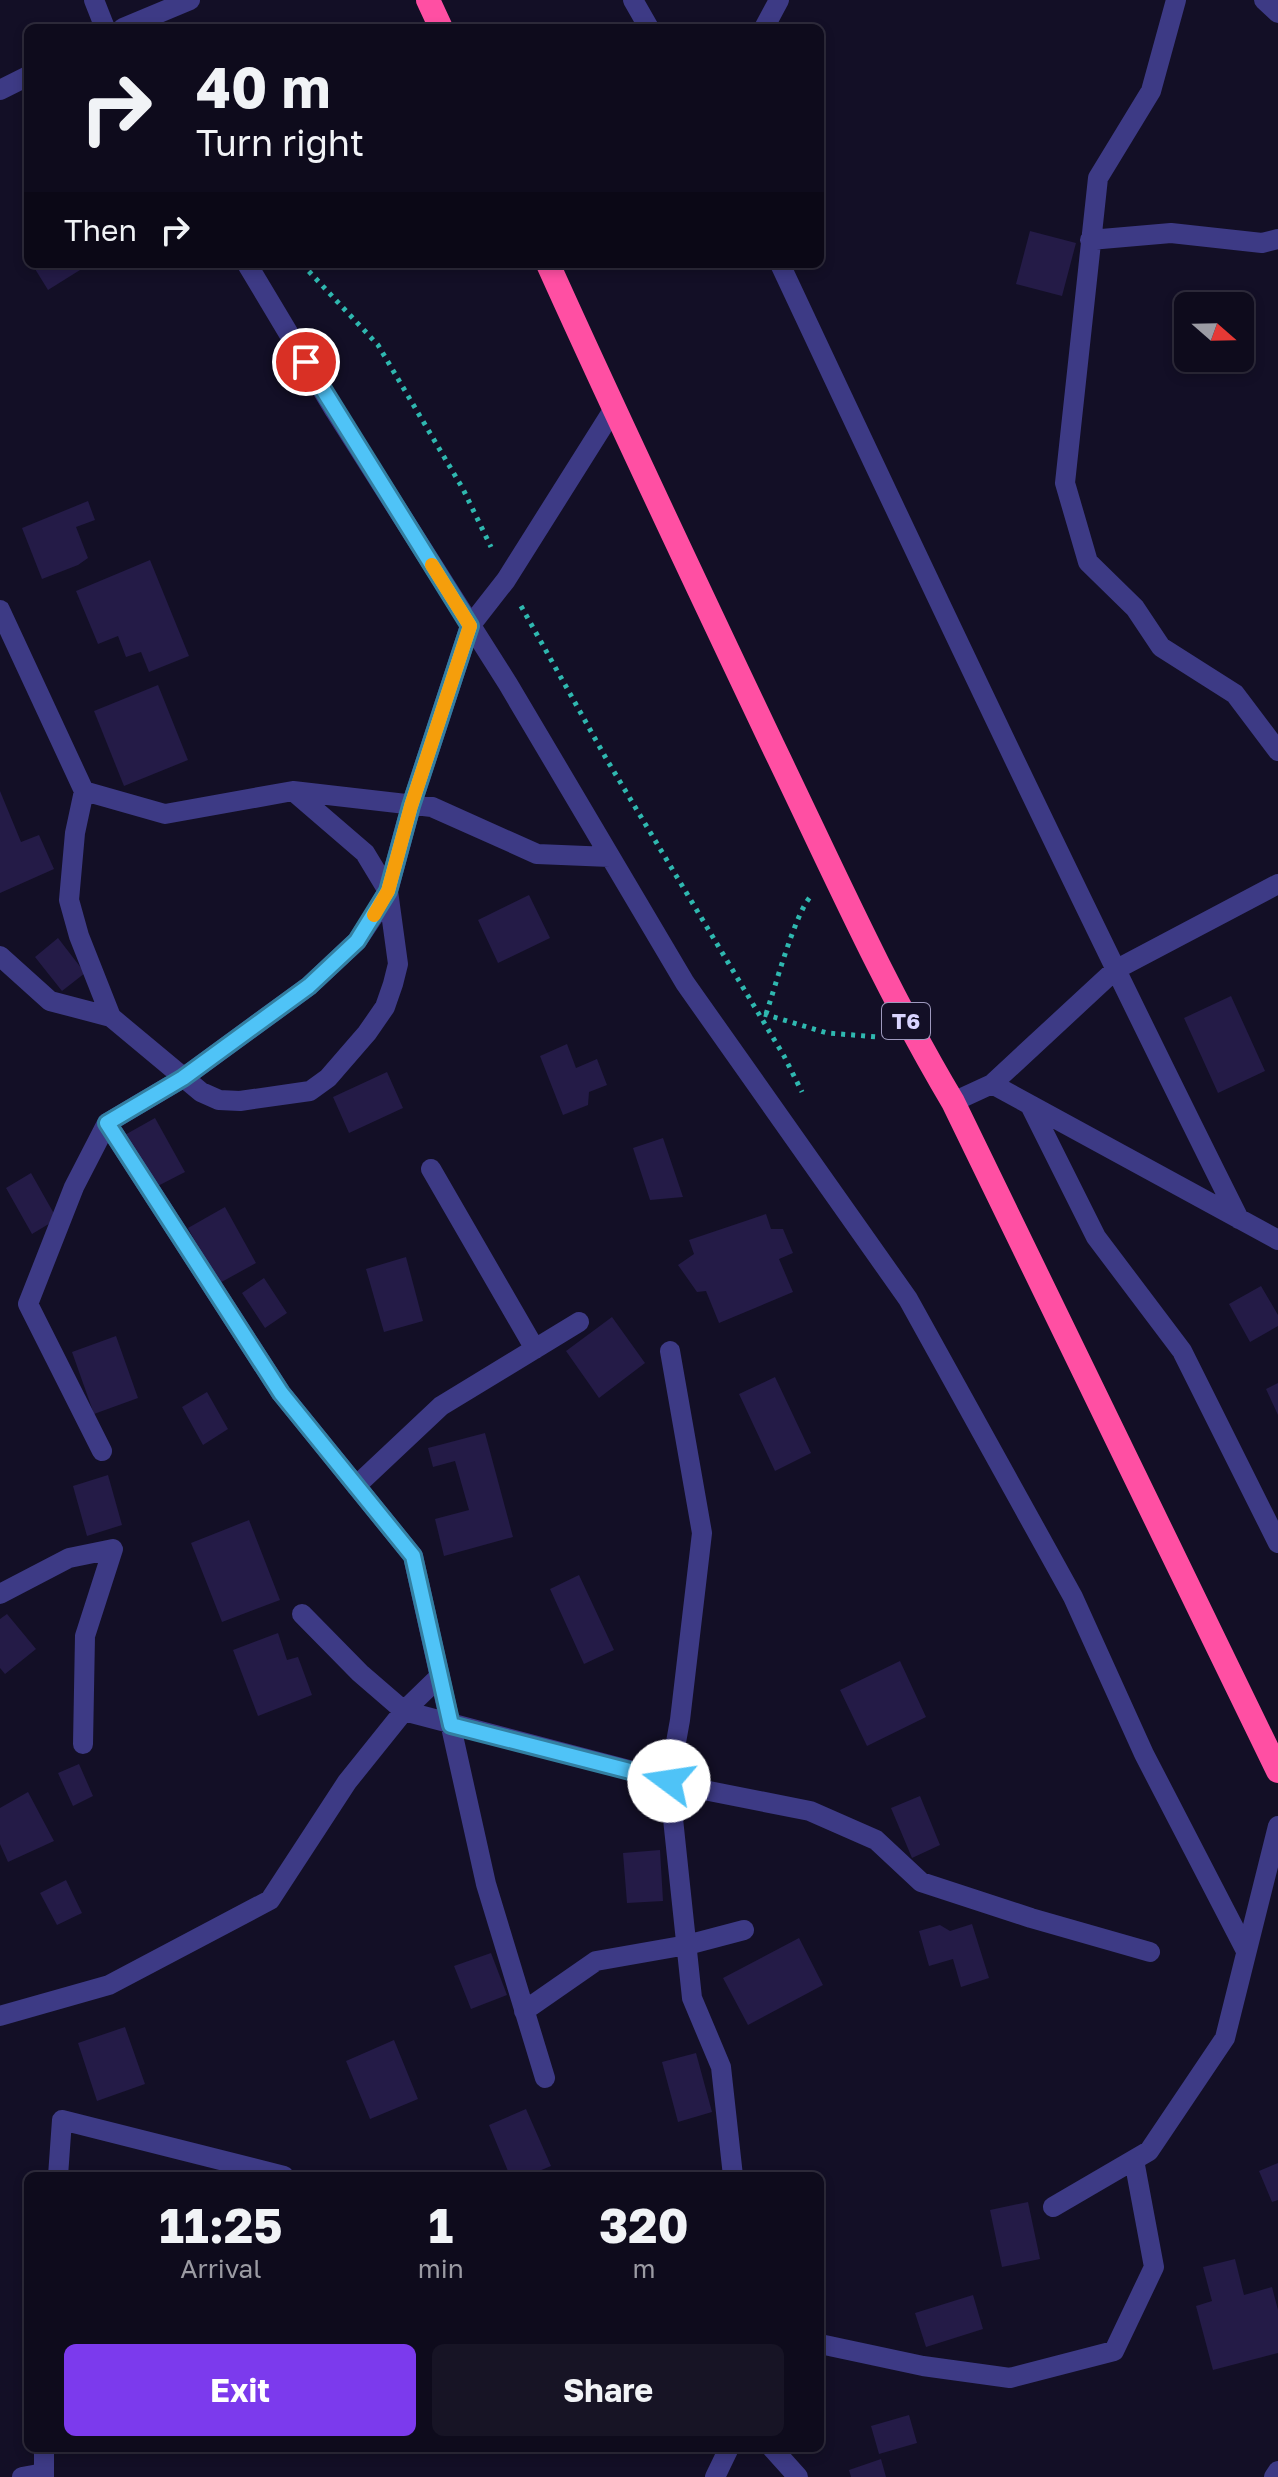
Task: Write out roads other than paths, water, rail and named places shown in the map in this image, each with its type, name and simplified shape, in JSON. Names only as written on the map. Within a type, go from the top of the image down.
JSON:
[{"type":"highway","points":[[428,0],[439,24]]},
{"type":"highway","name":"T6","points":[[550,268],[613,410],[834,872],[914,1036],[953,1102],[1278,1771]]},
{"type":"street","points":[[94,0],[103,24]]},
{"type":"street","points":[[133,24],[190,0]]},
{"type":"street","points":[[633,0],[647,24]]},
{"type":"street","points":[[766,24],[779,0]]},
{"type":"street","points":[[1176,0],[1151,91],[1098,178],[1065,483],[1088,562],[1135,608],[1161,647],[1235,694],[1278,751]]},
{"type":"street","points":[[1264,0],[1278,13]]},
{"type":"street","points":[[0,90],[24,78]]},
{"type":"street","points":[[1090,240],[1171,233],[1262,243],[1278,239]]},
{"type":"street","points":[[249,268],[508,684],[685,983],[908,1299],[1073,1597],[1144,1754],[1246,1951]]},
{"type":"street","points":[[782,268],[971,673],[1239,1219]]},
{"type":"street","points":[[102,1451],[28,1304],[74,1187],[107,1123],[183,1078],[309,986],[357,941],[388,891],[411,806],[470,626],[506,580],[613,410]]},
{"type":"street","points":[[0,610],[84,791],[75,833],[69,900],[79,936],[111,1017]]},
{"type":"street","points":[[84,791],[165,814],[293,791],[432,807],[537,854],[610,857]]},
{"type":"street","points":[[0,956],[50,1001],[111,1017],[183,1078],[210,1096],[240,1101],[310,1091],[328,1078],[376,1020],[385,1007],[398,964],[388,891],[365,853],[293,791]]},
{"type":"street","points":[[953,1102],[992,1084],[1115,970],[1278,884]]},
{"type":"street","points":[[992,1084],[1278,1240]]},
{"type":"street","points":[[1030,1105],[1096,1237],[1182,1351],[1278,1543]]},
{"type":"street","points":[[107,1123],[281,1393],[413,1556],[486,1884],[545,2078]]},
{"type":"street","points":[[431,1169],[535,1349]]},
{"type":"street","points":[[356,1486],[441,1406],[579,1322]]},
{"type":"street","points":[[670,1351],[702,1533],[680,1720],[669,1781],[692,1998],[721,2067],[733,2172]]},
{"type":"street","points":[[0,1594],[69,1558],[113,1549],[85,1636],[83,1744]]},
{"type":"street","points":[[302,1614],[360,1673],[404,1711],[669,1781],[810,1811],[876,1840],[921,1882],[1150,1952]]},
{"type":"street","points":[[0,2016],[109,1985],[270,1900],[347,1782],[404,1711],[440,1676]]},
{"type":"street","points":[[1053,2207],[1149,2151],[1225,2038],[1278,1826]]},
{"type":"street","points":[[524,2011],[596,1961],[687,1945],[744,1930]]},
{"type":"street","points":[[58,2172],[62,2120],[268,2172]]},
{"type":"street","points":[[824,2345],[923,2366],[1010,2378],[1114,2351],[1154,2267],[1134,2160]]},
{"type":"street","points":[[22,2477],[44,2475],[44,2452]]},
{"type":"street","points":[[715,2477],[727,2452]]},
{"type":"street","points":[[776,2452],[798,2477]]},
{"type":"street","points":[[1274,2477],[1278,2471]]}]
